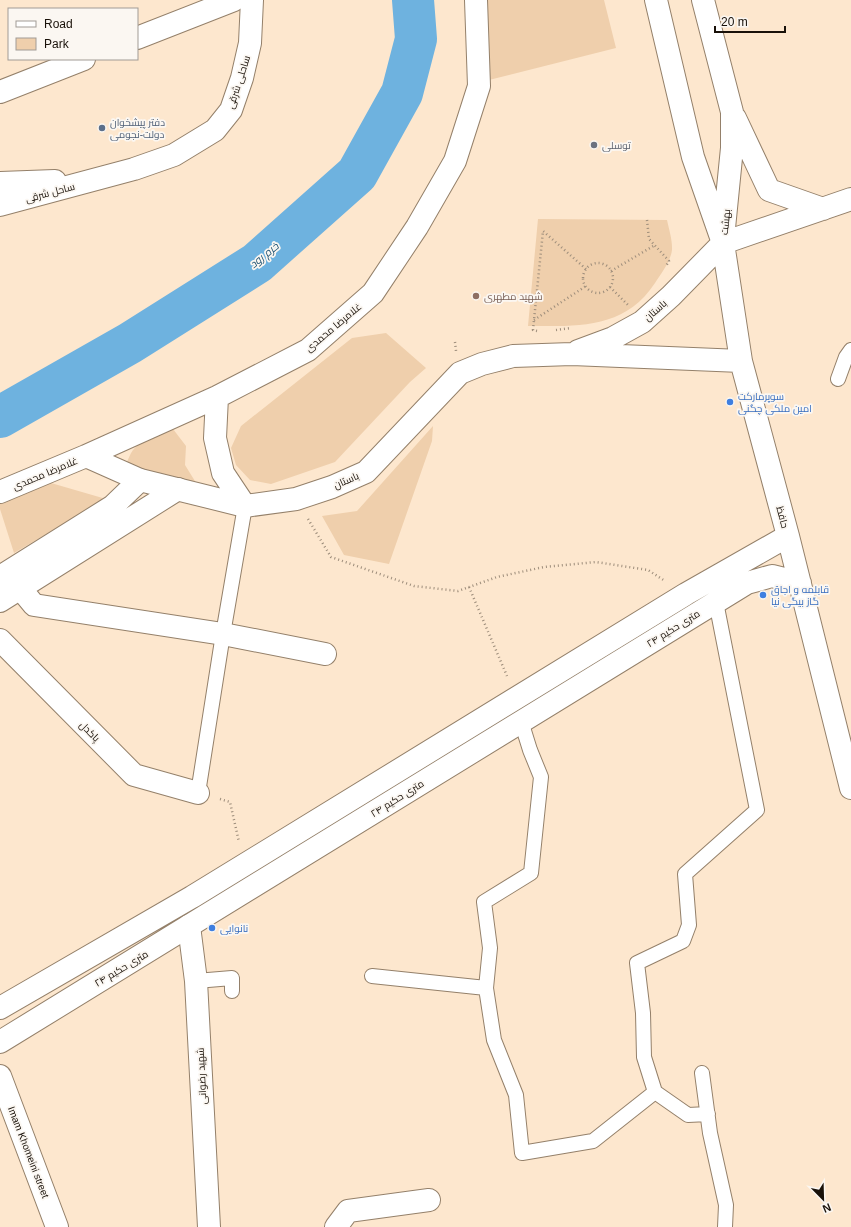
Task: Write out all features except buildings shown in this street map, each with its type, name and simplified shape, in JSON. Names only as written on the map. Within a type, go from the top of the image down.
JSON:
[{"type":"main road","points":[[138,38],[234,0]]},
{"type":"main road","name":"ساحلی شرقی","points":[[100,179],[174,155],[216,130],[231,110],[242,78],[250,43],[252,0]]},
{"type":"main road","name":"غلامرضا محمدی","points":[[0,492],[86,456],[217,397],[308,350],[374,293],[408,240],[455,161],[479,86],[476,0]]},
{"type":"main road","name":"بهشت","points":[[656,0],[693,157],[723,243]]},
{"type":"main road","name":"بهشت","points":[[703,0],[732,112],[732,148],[723,243]]},
{"type":"main road","points":[[0,92],[81,60]]},
{"type":"main road","points":[[732,112],[769,190],[823,209]]},
{"type":"main road","points":[[0,183],[100,179]]},
{"type":"main road","name":"ساحل شرقی","points":[[0,205],[100,179]]},
{"type":"main road","points":[[723,243],[851,199]]},
{"type":"main road","name":"باستان","points":[[572,354],[613,338],[642,322],[671,296],[723,243]]},
{"type":"main road","name":"حافظ","points":[[723,243],[741,361],[788,536],[851,788]]},
{"type":"main road","name":"باستان","points":[[86,456],[140,480],[245,506],[296,499],[332,487],[366,472],[460,374],[482,364],[513,356],[572,354],[741,361]]},
{"type":"main road","points":[[217,397],[215,438],[223,473],[245,506]]},
{"type":"main road","points":[[0,601],[7,573],[113,506],[140,480]]},
{"type":"main road","points":[[7,573],[178,490]]},
{"type":"main road","points":[[0,1008],[185,901],[686,594],[788,536]]},
{"type":"main road","points":[[7,573],[34,605],[223,634],[324,654]]},
{"type":"main road","name":"۲۴ متری حکیم","points":[[0,1042],[747,583],[772,576],[800,583]]},
{"type":"main road","name":"پاکدل","points":[[0,640],[134,775],[198,793]]},
{"type":"main road","name":"شهید رضوانی","points":[[189,926],[196,981],[209,1227]]},
{"type":"main road","name":"Imam Khomeini street","points":[[0,1076],[58,1227]]},
{"type":"main road","points":[[336,1227],[348,1211],[429,1200]]},
{"type":"lane","points":[[838,379],[846,357],[851,350]]},
{"type":"lane","points":[[198,793],[245,506]]},
{"type":"lane","points":[[708,1114],[688,1115],[655,1092],[644,1056],[643,1013],[637,963],[683,941],[689,925],[685,874],[757,810],[716,602]]},
{"type":"lane","points":[[521,721],[530,750],[541,777],[531,873],[484,902],[490,948],[486,988],[494,1040],[516,1095],[522,1153],[593,1141],[655,1092]]},
{"type":"lane","points":[[372,976],[486,988]]},
{"type":"lane","points":[[196,981],[232,978],[232,991]]},
{"type":"lane","points":[[702,1073],[710,1133],[726,1205],[725,1227]]},
{"type":"path","points":[[647,220],[649,239],[669,261],[665,268]]},
{"type":"path","points":[[539,332],[533,330],[543,232],[586,269]]},
{"type":"path","points":[[611,271],[655,246]]},
{"type":"path","points":[[599,262],[604,264],[613,275],[610,287],[602,292],[593,292],[586,286],[583,278],[586,269],[589,265],[599,262]]},
{"type":"path","points":[[534,321],[586,286]]},
{"type":"path","points":[[610,287],[630,307],[626,310]]},
{"type":"path","points":[[554,330],[577,328]]},
{"type":"path","points":[[296,499],[331,557],[414,586],[458,591],[497,577],[544,567],[596,562],[648,570],[686,594]]},
{"type":"path","points":[[469,587],[516,698]]},
{"type":"path","points":[[198,793],[230,802],[244,865]]},
{"type":"green space","points":[[487,0],[604,0],[616,48],[489,80]]},
{"type":"green space","points":[[538,219],[667,220],[672,244],[671,256],[655,283],[643,298],[629,310],[614,317],[582,325],[528,326]]},
{"type":"green space","points":[[386,333],[426,368],[410,382],[335,462],[271,484],[250,480],[236,465],[231,448],[241,426],[352,338]]},
{"type":"green space","points":[[433,426],[432,441],[389,564],[344,555],[322,516],[357,511]]},
{"type":"green space","points":[[173,429],[186,446],[185,465],[198,486],[126,464],[133,450],[141,442],[157,434]]},
{"type":"green space","points":[[51,483],[106,499],[14,553],[0,509],[0,503]]},
{"type":"waterway","name":"خرم رود","points":[[0,417],[130,343],[257,263],[357,174],[402,93],[416,39],[413,0]]},
{"type":"place","name":"دفتر پیشخوان دولت-نجومی","points":[[102,128]]},
{"type":"place","name":"توسلی","points":[[594,145]]},
{"type":"place","name":"شهید مطهری","points":[[476,296]]},
{"type":"place","name":"سوپرمارکت امین ملکی چگنی","points":[[730,402]]},
{"type":"place","name":"قابلمه و اجاق گاز بیگی نیا","points":[[763,595]]},
{"type":"place","name":"نانوایی","points":[[212,928]]}]
